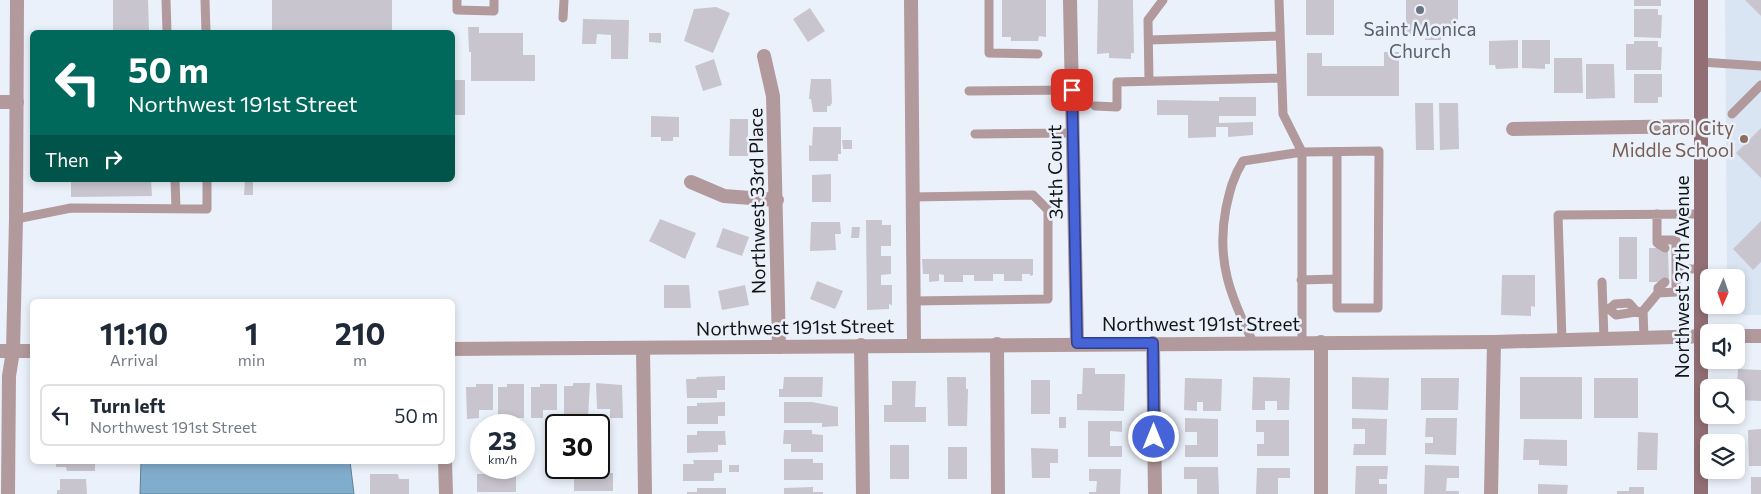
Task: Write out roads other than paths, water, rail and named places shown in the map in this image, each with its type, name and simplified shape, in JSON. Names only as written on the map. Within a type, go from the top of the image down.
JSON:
[{"type":"main road","name":"Northwest 37th Avenue","points":[[1700,269],[1701,0]]},
{"type":"main road","name":"Northwest 37th Avenue","points":[[1701,494],[1703,369]]},
{"type":"street","points":[[8,494],[9,376],[6,351],[16,219],[17,0]]},
{"type":"street","points":[[911,0],[914,344]]},
{"type":"street","name":"34th Court","points":[[1070,0],[1077,343]]},
{"type":"street","name":"Northwest 33rd Place","points":[[764,56],[773,96],[777,200],[779,347]]},
{"type":"street","points":[[0,102],[17,102]]},
{"type":"street","points":[[1513,130],[1701,126]]},
{"type":"street","points":[[691,182],[724,196],[777,200]]},
{"type":"street","name":"Northwest 191st Street","points":[[455,349],[779,347],[914,344],[1494,342],[1700,336]]},
{"type":"street","points":[[1745,336],[1761,336]]},
{"type":"street","points":[[1321,342],[1321,494]]},
{"type":"street","points":[[1491,494],[1494,342]]},
{"type":"street","points":[[1153,343],[1155,494]]},
{"type":"street","points":[[997,344],[998,494]]},
{"type":"street","points":[[861,345],[863,494]]},
{"type":"street","points":[[643,348],[645,494]]},
{"type":"street","points":[[6,351],[30,351]]},
{"type":"street","points":[[446,464],[446,494]]},
{"type":"lane","points":[[166,0],[167,30]]},
{"type":"lane","points":[[205,0],[206,30]]},
{"type":"lane","points":[[457,0],[457,10],[494,11],[494,0]]},
{"type":"lane","points":[[563,18],[564,0]]},
{"type":"lane","points":[[989,0],[989,54],[1038,54]]},
{"type":"lane","points":[[1149,81],[1148,20],[1163,0]]},
{"type":"lane","points":[[1279,0],[1280,78],[1283,114],[1302,152],[1302,342]]},
{"type":"lane","points":[[1149,40],[1280,36]]},
{"type":"lane","points":[[1701,62],[1761,66]]},
{"type":"lane","points":[[1095,106],[1117,107],[1117,82],[1280,78]]},
{"type":"lane","points":[[1732,114],[1761,85]]},
{"type":"lane","points":[[969,92],[1072,90]]},
{"type":"lane","points":[[975,134],[1073,133]]},
{"type":"lane","points":[[1253,342],[1232,296],[1223,264],[1222,228],[1232,178],[1243,161],[1302,152],[1379,151],[1378,308],[1337,308],[1337,152]]},
{"type":"lane","points":[[175,182],[176,208]]},
{"type":"lane","points":[[16,219],[71,208],[207,209],[207,182]]},
{"type":"lane","points":[[912,197],[1033,195],[1048,210],[1048,299],[913,301]]},
{"type":"lane","points":[[1606,310],[1616,314],[1628,314],[1639,311],[1658,286],[1676,292],[1676,240],[1658,245],[1657,214]]},
{"type":"lane","points":[[1562,340],[1558,215],[1701,214]]},
{"type":"lane","points":[[1676,269],[1700,269]]},
{"type":"lane","points":[[1301,280],[1337,279]]},
{"type":"lane","points":[[1602,282],[1606,310],[1604,339]]},
{"type":"lane","points":[[1639,311],[1644,338]]},
{"type":"water","points":[[141,464],[350,464],[354,494],[140,494]]},
{"type":"place","name":"Saint Monica Church","points":[[1420,10]]},
{"type":"place","name":"Carol City Middle School","points":[[1744,139]]}]
